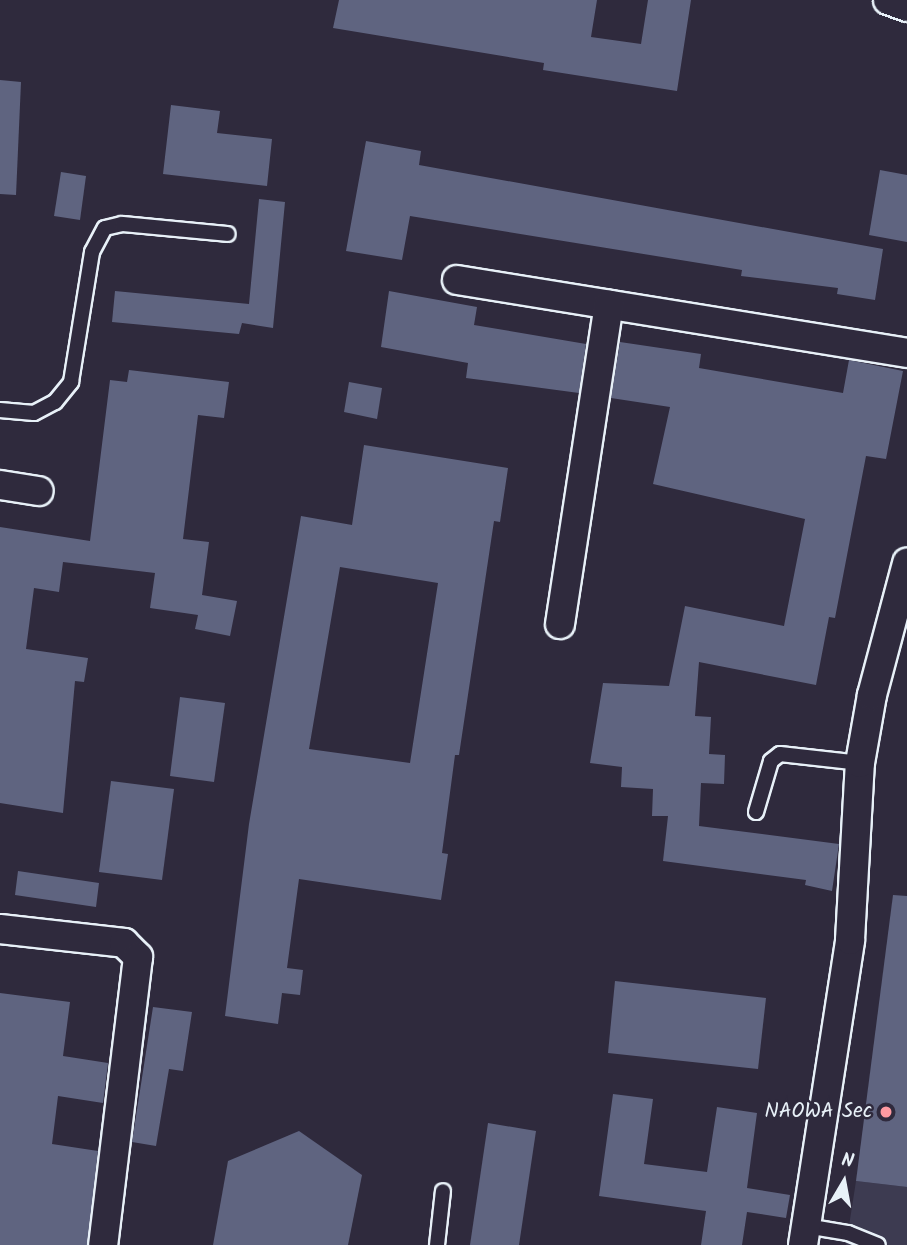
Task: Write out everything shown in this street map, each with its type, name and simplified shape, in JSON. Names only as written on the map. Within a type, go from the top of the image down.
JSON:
[{"type":"street","points":[[888,0],[907,8]]},
{"type":"street","points":[[457,281],[907,353]]},
{"type":"street","points":[[560,624],[609,305]]},
{"type":"street","points":[[0,485],[39,491]]},
{"type":"street","points":[[804,1235],[850,940],[860,763],[872,695],[907,563]]},
{"type":"street","points":[[0,929],[124,943],[138,957],[103,1245]]},
{"type":"lane","points":[[0,410],[34,413],[55,402],[71,382],[92,252],[105,228],[122,224],[228,234]]},
{"type":"lane","points":[[756,812],[771,761],[780,754],[860,763]]},
{"type":"lane","points":[[437,1245],[443,1191]]},
{"type":"lane","points":[[804,1235],[848,1233],[878,1245]]},
{"type":"shaded area","points":[[856,1181],[907,1187],[907,1245],[846,1245]]},
{"type":"building","points":[[339,0],[597,0],[591,37],[641,44],[648,0],[691,0],[677,91],[543,70],[544,63],[333,28]]},
{"type":"building","points":[[0,80],[21,82],[16,195],[0,194]]},
{"type":"building","points":[[171,105],[220,111],[217,133],[272,139],[267,186],[163,174]]},
{"type":"building","points":[[366,141],[421,151],[419,165],[883,249],[875,300],[837,294],[838,288],[741,276],[742,270],[410,216],[402,260],[346,251]]},
{"type":"building","points":[[880,170],[907,175],[907,242],[869,235]]},
{"type":"building","points":[[61,172],[86,176],[80,220],[54,216]]},
{"type":"building","points":[[259,199],[285,202],[273,328],[242,323],[239,334],[112,322],[115,291],[249,304]]},
{"type":"building","points":[[389,291],[477,307],[474,325],[586,344],[579,393],[466,378],[468,363],[381,347]]},
{"type":"building","points":[[620,342],[701,354],[699,368],[843,393],[849,360],[903,371],[886,459],[866,456],[835,618],[829,617],[816,685],[699,662],[695,716],[711,717],[709,754],[725,755],[724,784],[701,783],[699,826],[839,844],[832,891],[805,885],[806,880],[663,861],[668,816],[652,816],[653,789],[621,787],[622,767],[590,763],[603,683],[669,686],[685,606],[784,626],[805,519],[653,484],[670,407],[611,398]]},
{"type":"building","points":[[129,370],[229,382],[224,418],[198,415],[183,539],[209,542],[202,595],[237,601],[230,636],[195,629],[198,615],[150,608],[155,573],[63,562],[59,592],[34,588],[26,649],[88,658],[84,682],[75,681],[63,813],[0,803],[0,527],[90,541],[110,380],[127,382]]},
{"type":"building","points":[[349,382],[382,388],[377,419],[344,412]]},
{"type":"building","points":[[364,445],[508,468],[500,522],[494,521],[459,755],[455,755],[442,853],[448,854],[441,900],[299,879],[287,968],[303,970],[300,995],[282,993],[278,1024],[225,1016],[249,824],[301,516],[352,525]],"holes":[[[340,567],[438,583],[410,763],[309,749]]]},
{"type":"building","points":[[180,697],[225,703],[214,782],[170,776]]},
{"type":"building","points":[[111,781],[174,789],[162,880],[99,872]]},
{"type":"building","points":[[18,871],[99,883],[96,907],[15,895]]},
{"type":"building","name":"NAOWA Sec","points":[[893,895],[907,896],[907,1187],[856,1181]]},
{"type":"building","points":[[615,981],[766,998],[758,1069],[608,1053]]},
{"type":"building","points":[[0,993],[70,1002],[63,1056],[108,1063],[103,1103],[58,1096],[52,1144],[98,1151],[87,1245],[0,1245]]},
{"type":"building","points":[[153,1007],[192,1012],[183,1071],[169,1069],[156,1146],[132,1142]]},
{"type":"building","points":[[613,1094],[653,1099],[644,1164],[707,1172],[717,1107],[757,1113],[747,1188],[790,1195],[786,1218],[747,1212],[742,1245],[701,1245],[706,1211],[599,1196]]},
{"type":"building","points":[[488,1123],[536,1131],[519,1245],[470,1245]]},
{"type":"building","points":[[299,1131],[362,1175],[348,1245],[213,1245],[228,1161]]},
{"type":"place","name":"NAOWA Sec","points":[[886,1112]]}]
